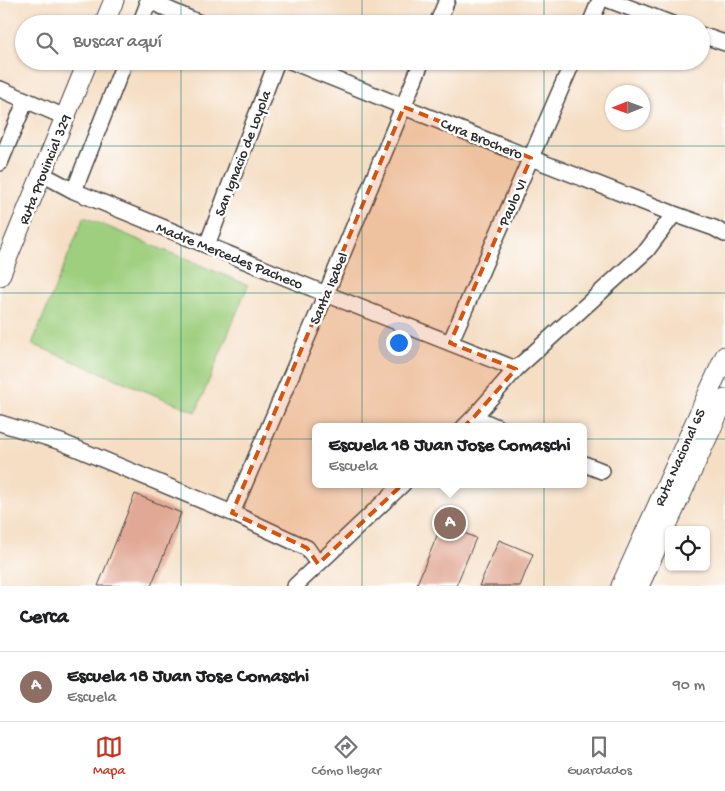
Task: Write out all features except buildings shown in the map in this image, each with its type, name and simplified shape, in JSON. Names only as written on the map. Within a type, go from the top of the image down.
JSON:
[{"type":"main road","points":[[108,15],[114,0]]},
{"type":"main road","name":"Ruta Provincial 329","points":[[0,276],[84,70]]},
{"type":"main road","name":"Ruta Nacional 65","points":[[621,586],[725,356]]},
{"type":"main road","name":"Ruta Nacional 65","points":[[639,586],[725,399]]},
{"type":"street","points":[[441,15],[447,0]]},
{"type":"street","points":[[594,15],[600,0]]},
{"type":"street","points":[[609,0],[648,15]]},
{"type":"street","points":[[143,15],[148,1],[181,15]]},
{"type":"street","points":[[710,37],[725,43]]},
{"type":"street","points":[[74,191],[121,70]]},
{"type":"street","name":"San Ignacio de Loyola","points":[[207,245],[274,70]]},
{"type":"street","name":"Cura Brochero","points":[[312,70],[531,158],[714,228],[725,234]]},
{"type":"street","name":"Santa Isabel","points":[[232,513],[326,294],[418,70]]},
{"type":"street","name":"Paulo VI","points":[[450,343],[569,70]]},
{"type":"street","points":[[0,89],[64,117]]},
{"type":"street","points":[[0,162],[26,100]]},
{"type":"street","name":"Madre Mercedes Pacheco","points":[[42,174],[74,191],[516,369]]},
{"type":"street","points":[[469,422],[516,369],[647,250],[674,214]]},
{"type":"street","points":[[0,423],[61,442],[232,513],[307,548],[318,564]]},
{"type":"street","points":[[587,465],[602,472]]},
{"type":"street","points":[[295,586],[399,488]]},
{"type":"highlighted area","points":[[404,107],[531,158],[450,343],[516,369],[474,417],[318,564],[307,548],[232,513]]},
{"type":"green space","points":[[84,217],[248,285],[196,412],[32,344]]},
{"type":"place","name":"Escuela 18 Juan Jose Comaschi","points":[[450,523]]}]
